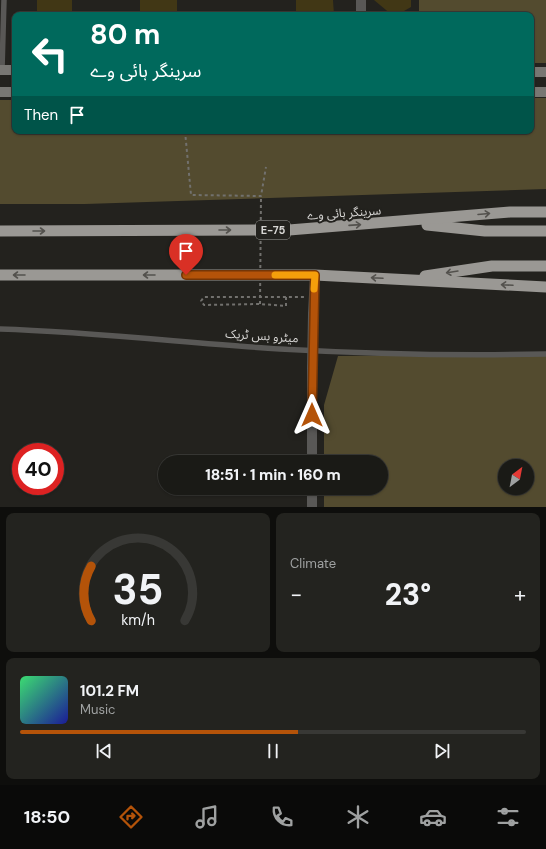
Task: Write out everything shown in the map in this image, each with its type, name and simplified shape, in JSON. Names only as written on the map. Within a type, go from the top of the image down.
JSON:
[{"type":"highway","name":"سرینگر ہائی وے","points":[[0,231],[289,230],[403,222],[510,212],[546,212]]},
{"type":"highway","points":[[403,222],[485,231],[546,231]]},
{"type":"highway","points":[[402,280],[492,266],[546,266]]},
{"type":"highway","points":[[0,275],[315,275],[546,287]]},
{"type":"main road","points":[[1,70],[12,70]]},
{"type":"main road","points":[[534,72],[546,72]]},
{"type":"main road","points":[[0,92],[12,92]]},
{"type":"main road","points":[[534,92],[546,92]]},
{"type":"street","points":[[361,0],[361,12]]},
{"type":"street","points":[[312,455],[312,368],[315,275]]},
{"type":"street","points":[[312,495],[312,507]]},
{"type":"lane","points":[[1,70],[4,0]]},
{"type":"lane","name":"میٹرو بس ٹریک","points":[[0,329],[70,331],[316,350],[467,356],[546,354]]},
{"type":"path","points":[[185,134],[191,195],[261,196]]},
{"type":"path","points":[[260,304],[261,196],[266,167]]},
{"type":"path","points":[[286,298],[286,306],[260,304],[202,304],[202,299],[204,297],[314,297]]},
{"type":"shaded area","points":[[419,0],[546,0],[546,63],[534,63],[534,12],[419,12]]},
{"type":"shaded area","points":[[534,98],[546,98],[546,189],[85,204],[0,204],[0,100],[12,100],[12,134],[534,134]]},
{"type":"shaded area","points":[[546,354],[546,507],[324,507],[324,495],[388,495],[388,455],[324,455],[324,405],[338,356]]},
{"type":"building","points":[[37,0],[72,0],[72,12],[37,12]]},
{"type":"building","points":[[140,0],[177,0],[177,12],[140,12]]},
{"type":"building","points":[[296,0],[333,0],[334,12],[296,12]]},
{"type":"building","points":[[374,0],[411,0],[411,7],[402,12],[388,12]]},
{"type":"slow traffic","points":[[275,275],[315,275],[314,289]]},
{"type":"route","points":[[186,275],[315,275],[312,415]]}]
